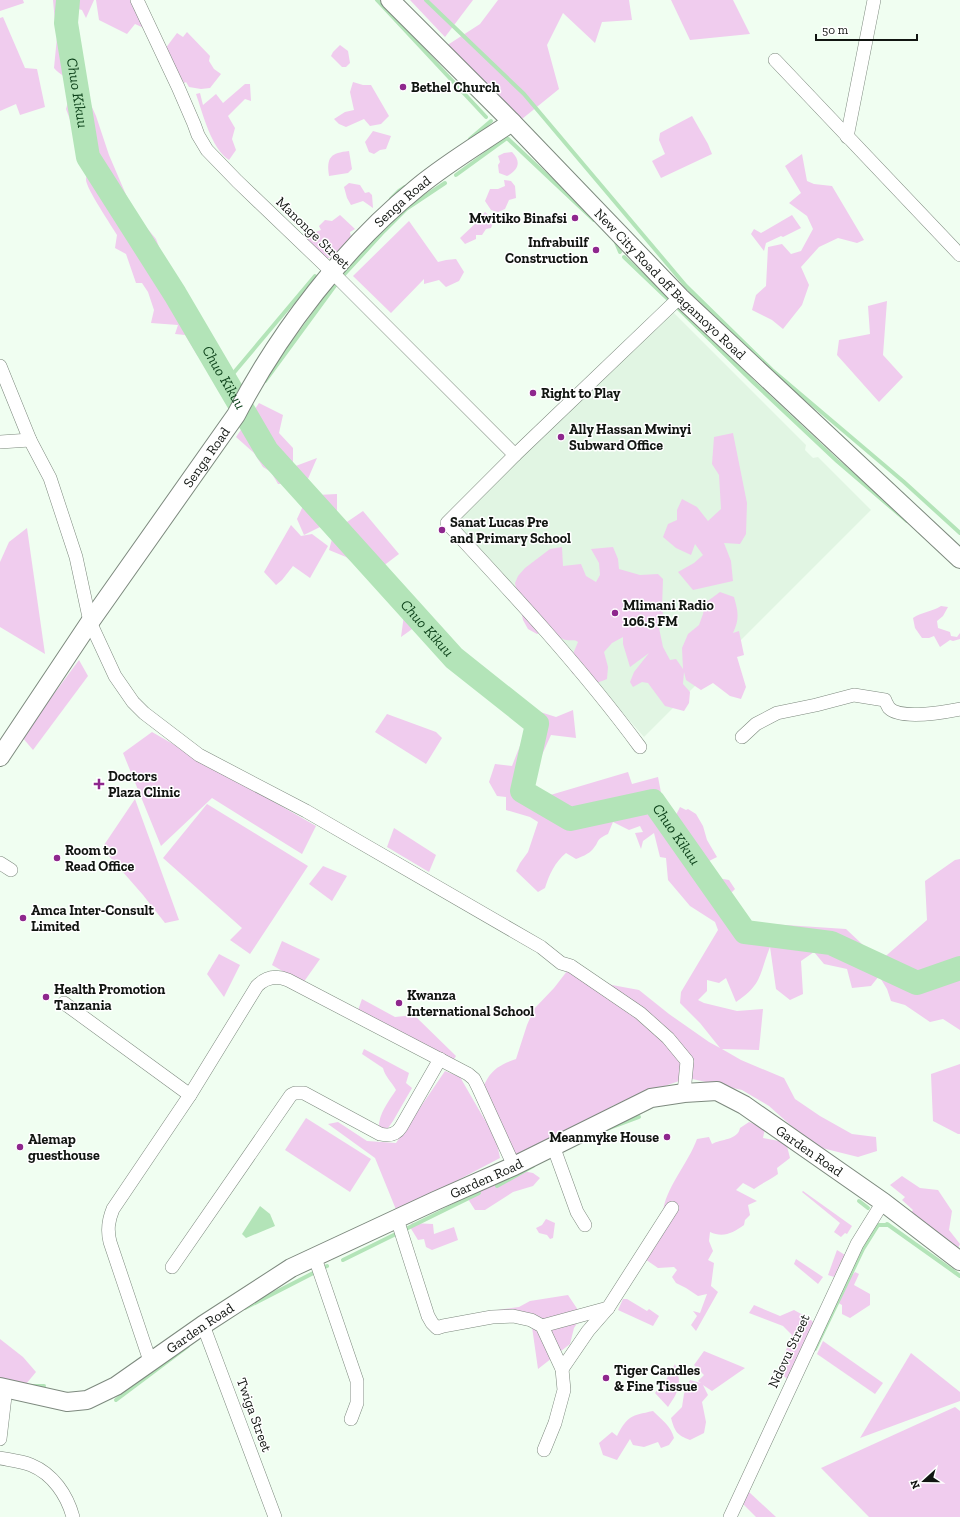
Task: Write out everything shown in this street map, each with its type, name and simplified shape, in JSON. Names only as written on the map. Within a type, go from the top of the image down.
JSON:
[{"type":"street","name":"Manonge Street","points":[[137,0],[178,87],[198,135],[207,150],[237,181],[332,272],[515,455]]},
{"type":"street","name":"New City Road off Bagamoyo Road","points":[[390,0],[512,122],[680,297],[960,559]]},
{"type":"street","points":[[847,137],[874,0]]},
{"type":"street","points":[[775,60],[960,255]]},
{"type":"street","name":"Senga Road","points":[[0,757],[90,622],[236,415],[244,398],[280,341],[332,272],[355,246],[413,191],[434,174],[512,122]]},
{"type":"street","points":[[640,747],[567,654],[447,523],[515,455],[680,297]]},
{"type":"street","points":[[0,366],[30,440],[50,478],[76,557],[90,622],[115,676],[133,702],[144,713],[199,755],[306,811],[541,947],[562,963],[572,966],[603,986],[640,1013],[663,1033],[687,1061],[684,1093]]},
{"type":"street","points":[[0,442],[30,440]]},
{"type":"street","points":[[742,737],[756,724],[777,713],[854,695],[885,700],[889,708],[905,715],[937,713],[960,709]]},
{"type":"street","points":[[0,863],[11,870]]},
{"type":"street","points":[[150,1361],[110,1242],[108,1231],[109,1220],[113,1209],[190,1095],[257,986],[262,981],[275,977],[288,980],[468,1074],[474,1080],[514,1166]]},
{"type":"street","points":[[64,1003],[190,1095]]},
{"type":"street","points":[[172,1267],[291,1095],[295,1093],[304,1093],[380,1134],[390,1135],[398,1131],[401,1127],[440,1059]]},
{"type":"street","name":"Garden Road","points":[[3,1388],[67,1402],[87,1400],[116,1386],[203,1325],[292,1268],[514,1166],[651,1098],[684,1093],[717,1091],[744,1105],[883,1202],[960,1261]]},
{"type":"street","points":[[552,1147],[556,1154],[576,1212],[585,1225]]},
{"type":"street","name":"Ndovu Street","points":[[730,1517],[857,1244],[883,1202]]},
{"type":"street","points":[[562,1369],[588,1331],[608,1308],[672,1208]]},
{"type":"street","points":[[397,1219],[428,1316],[437,1328],[492,1317],[513,1316],[531,1320],[542,1326],[562,1369],[564,1390],[555,1423],[544,1450]]},
{"type":"street","points":[[315,1258],[357,1381],[357,1403],[351,1419]]},
{"type":"street","points":[[542,1326],[608,1308]]},
{"type":"street","name":"Twiga Street","points":[[203,1325],[275,1517]]},
{"type":"street","points":[[0,1439],[3,1388]]},
{"type":"street","points":[[0,1458],[31,1465],[48,1476],[62,1491],[73,1517]]},
{"type":"shaded area","points":[[0,0],[23,0],[24,3],[0,11]]},
{"type":"shaded area","points":[[53,0],[94,0],[86,18],[82,10],[75,8],[70,16],[70,25],[56,33]]},
{"type":"shaded area","points":[[96,0],[140,0],[146,29],[135,24],[127,34],[99,20]]},
{"type":"shaded area","points":[[410,0],[473,0],[445,37]]},
{"type":"shaded area","points":[[498,0],[629,0],[632,20],[602,22],[595,43],[563,13],[547,45],[559,89],[522,119],[446,46],[480,24]]},
{"type":"shaded area","points":[[671,0],[733,0],[750,34],[690,40]]},
{"type":"shaded area","points":[[3,17],[25,68],[37,69],[45,107],[20,115],[16,104],[0,111],[0,18]]},
{"type":"shaded area","points":[[74,29],[71,51],[74,67],[96,116],[109,155],[133,211],[156,239],[174,286],[188,302],[223,357],[210,367],[197,355],[185,335],[175,334],[178,325],[151,323],[154,310],[148,292],[142,283],[136,283],[126,254],[115,248],[117,235],[94,198],[87,183],[86,178],[88,173],[75,145],[76,136],[66,109],[73,84],[54,68],[57,37]]},
{"type":"shaded area","points":[[187,32],[210,56],[209,61],[214,69],[221,74],[210,88],[201,89],[189,87],[186,82],[184,83],[165,49],[177,33],[183,37]]},
{"type":"shaded area","points":[[340,45],[348,51],[350,63],[346,67],[342,67],[331,56]]},
{"type":"shaded area","points":[[353,82],[363,85],[371,85],[389,116],[381,124],[370,126],[364,119],[346,127],[339,124],[334,119],[345,112],[354,110],[350,92]]},
{"type":"shaded area","points":[[245,84],[250,84],[251,101],[245,99],[228,116],[235,128],[232,139],[236,150],[229,160],[223,155],[212,139],[196,94],[200,93],[203,105],[216,94],[223,103]]},
{"type":"shaded area","points":[[692,116],[712,154],[661,178],[652,161],[665,154],[659,140],[660,133]]},
{"type":"shaded area","points":[[373,131],[391,136],[386,149],[380,150],[374,154],[369,152],[365,142]]},
{"type":"shaded area","points":[[349,151],[352,169],[348,173],[329,176],[328,164],[331,157],[338,153]]},
{"type":"shaded area","points":[[512,152],[518,162],[516,168],[507,176],[499,173],[498,165],[500,162],[498,156],[504,153]]},
{"type":"shaded area","points":[[802,154],[807,181],[814,184],[832,186],[864,240],[857,243],[838,238],[819,247],[801,267],[809,285],[802,305],[783,329],[772,320],[752,310],[756,295],[766,286],[768,247],[782,244],[791,254],[801,251],[813,229],[807,216],[789,203],[801,193],[785,166]]},
{"type":"shaded area","points":[[504,180],[511,181],[515,186],[516,198],[509,200],[505,209],[498,212],[491,210],[485,201],[490,189],[498,189],[505,186]]},
{"type":"shaded area","points":[[349,183],[360,185],[365,193],[369,192],[372,195],[373,208],[363,201],[351,205],[344,187]]},
{"type":"shaded area","points":[[485,212],[494,220],[491,228],[486,229],[482,235],[476,235],[476,239],[465,244],[460,238]]},
{"type":"shaded area","points":[[340,215],[355,229],[350,232],[352,244],[344,246],[332,257],[323,259],[304,242],[307,235],[321,230],[319,226],[325,220],[332,221]]},
{"type":"shaded area","points":[[792,215],[801,228],[766,243],[764,251],[751,234],[754,229],[761,233]]},
{"type":"shaded area","points":[[409,221],[438,262],[456,259],[464,272],[459,281],[446,287],[439,280],[424,284],[424,279],[391,313],[353,276]]},
{"type":"shaded area","points":[[887,301],[883,355],[903,377],[879,402],[837,355],[839,340],[870,334],[868,306]]},
{"type":"shaded area","points":[[670,309],[806,445],[805,450],[813,458],[818,457],[871,510],[644,737],[456,522]]},
{"type":"shaded area","points":[[259,403],[283,415],[279,433],[293,448],[293,467],[317,458],[307,481],[317,495],[337,494],[337,514],[344,524],[363,511],[399,554],[378,570],[429,627],[422,634],[415,627],[401,637],[404,615],[390,597],[368,576],[346,557],[329,550],[332,539],[320,527],[304,535],[297,519],[303,506],[282,484],[278,484],[271,472],[263,467],[254,453],[236,437]]},
{"type":"shaded area","points":[[733,433],[747,503],[746,534],[740,544],[724,543],[731,561],[733,581],[693,590],[678,572],[694,563],[703,555],[695,544],[691,555],[676,548],[663,537],[668,524],[677,520],[677,510],[682,499],[697,507],[708,521],[721,509],[719,475],[712,464],[714,437]]},
{"type":"shaded area","points":[[291,525],[301,536],[312,534],[328,546],[310,578],[293,566],[276,585],[264,572]]},
{"type":"shaded area","points":[[27,528],[45,654],[0,627],[0,562],[9,542]]},
{"type":"shaded area","points":[[562,547],[563,566],[581,564],[586,576],[596,582],[600,575],[599,563],[591,549],[613,547],[618,559],[619,569],[640,575],[658,574],[663,579],[662,608],[664,621],[658,623],[663,647],[670,660],[676,659],[683,669],[682,648],[688,634],[699,625],[705,603],[720,592],[734,597],[738,615],[733,633],[739,631],[744,655],[737,657],[746,687],[741,699],[730,696],[713,683],[701,690],[686,680],[684,672],[683,684],[690,692],[689,703],[684,711],[665,706],[648,683],[642,682],[633,687],[630,682],[634,672],[649,653],[630,667],[623,644],[623,637],[612,643],[604,652],[608,667],[607,679],[592,683],[581,679],[572,673],[570,661],[578,642],[561,638],[552,631],[537,634],[528,629],[523,620],[515,583],[518,576],[525,568],[550,549]]},
{"type":"shaded area","points":[[941,606],[948,607],[943,616],[937,621],[938,628],[950,632],[951,636],[957,637],[960,633],[960,639],[953,641],[950,640],[940,647],[934,636],[922,638],[915,628],[913,618],[919,614],[934,610]]},
{"type":"shaded area","points":[[79,660],[88,676],[33,750],[22,737]]},
{"type":"shaded area","points":[[534,710],[556,717],[573,710],[576,738],[551,735],[531,779],[536,790],[547,796],[628,772],[632,784],[658,777],[664,808],[676,815],[680,807],[686,810],[688,809],[696,814],[703,826],[707,840],[717,857],[705,863],[717,878],[729,880],[735,889],[728,896],[736,913],[748,926],[770,924],[846,929],[880,961],[927,920],[925,881],[955,860],[960,859],[960,1030],[943,1019],[930,1022],[905,1005],[891,1001],[887,989],[879,976],[871,986],[852,988],[847,969],[824,964],[814,952],[801,961],[803,994],[790,1000],[776,989],[770,947],[756,984],[745,996],[736,1002],[726,978],[719,983],[707,980],[707,991],[698,1000],[704,1003],[737,1011],[763,1009],[759,1050],[722,1049],[741,1060],[784,1078],[795,1099],[820,1116],[852,1134],[876,1137],[877,1151],[858,1157],[814,1146],[769,1106],[742,1090],[688,1078],[612,1106],[593,1121],[513,1157],[497,1143],[500,1158],[397,1212],[375,1158],[328,1124],[338,1122],[367,1141],[396,1143],[445,1071],[460,1077],[486,1122],[477,1100],[487,1079],[490,1074],[500,1066],[516,1059],[534,1009],[554,988],[571,966],[612,985],[639,990],[669,1014],[720,1048],[700,1023],[680,1003],[681,992],[718,930],[715,922],[690,906],[668,880],[666,858],[660,857],[654,833],[643,841],[641,849],[635,833],[643,832],[640,826],[629,830],[613,822],[608,834],[599,839],[591,851],[585,855],[576,859],[566,853],[553,869],[545,888],[538,892],[516,871],[528,852],[538,822],[530,817],[506,810],[506,797],[497,796],[489,782],[495,764],[512,766]]},
{"type":"shaded area","points":[[387,714],[436,732],[442,738],[426,764],[375,732]]},
{"type":"shaded area","points":[[152,732],[316,826],[302,854],[212,798],[161,846],[123,753]]},
{"type":"shaded area","points":[[135,799],[179,920],[165,923],[102,848]]},
{"type":"shaded area","points":[[207,804],[308,866],[250,954],[230,940],[242,928],[163,858]]},
{"type":"shaded area","points":[[394,828],[436,855],[429,872],[387,847]]},
{"type":"shaded area","points":[[323,866],[347,876],[332,901],[309,884]]},
{"type":"shaded area","points":[[282,941],[320,959],[303,983],[272,965]]},
{"type":"shaded area","points":[[219,954],[240,965],[224,997],[207,974]]},
{"type":"shaded area","points":[[362,999],[395,1017],[414,1015],[456,1056],[453,1061],[357,1013]]},
{"type":"shaded area","points":[[364,1049],[409,1073],[406,1083],[412,1088],[388,1128],[379,1128],[380,1118],[384,1108],[396,1090],[385,1074],[383,1068],[362,1054]]},
{"type":"shaded area","points":[[960,1064],[960,1134],[958,1134],[933,1121],[931,1074]]},
{"type":"shaded area","points":[[306,1118],[371,1159],[350,1192],[285,1150]]},
{"type":"shaded area","points":[[749,1122],[765,1128],[763,1138],[779,1141],[787,1146],[790,1158],[777,1168],[778,1174],[754,1189],[743,1183],[736,1190],[757,1201],[748,1205],[750,1215],[745,1220],[744,1225],[724,1235],[710,1232],[709,1241],[713,1251],[708,1260],[714,1263],[711,1286],[718,1292],[696,1331],[691,1325],[697,1316],[693,1311],[700,1313],[707,1294],[698,1296],[676,1283],[672,1277],[677,1270],[674,1267],[658,1268],[639,1255],[663,1213],[664,1204],[672,1186],[697,1139],[709,1137],[712,1144],[729,1139],[736,1135],[740,1128]]},
{"type":"shaded area","points":[[518,1170],[533,1173],[540,1178],[533,1186],[513,1192],[485,1210],[475,1210],[468,1199],[473,1188]]},
{"type":"shaded area","points":[[902,1176],[920,1188],[938,1190],[952,1211],[949,1230],[960,1244],[957,1250],[909,1216],[913,1210],[902,1200],[905,1197],[890,1185]]},
{"type":"shaded area","points":[[803,1191],[852,1226],[847,1234],[845,1233],[841,1237],[834,1232],[840,1223],[802,1192]]},
{"type":"shaded area","points":[[260,1206],[270,1214],[275,1226],[246,1238],[242,1234]]},
{"type":"shaded area","points":[[546,1219],[555,1223],[553,1238],[550,1239],[547,1235],[539,1233],[536,1228],[542,1225]]},
{"type":"shaded area","points":[[412,1223],[433,1224],[434,1234],[454,1227],[458,1240],[432,1250],[426,1247],[424,1239],[418,1240],[410,1227]]},
{"type":"shaded area","points":[[837,1250],[845,1255],[834,1277],[828,1275]]},
{"type":"shaded area","points":[[796,1259],[823,1277],[818,1284],[794,1264]]},
{"type":"shaded area","points":[[855,1272],[859,1274],[854,1285],[870,1294],[870,1305],[850,1318],[842,1314],[842,1305],[833,1300]]},
{"type":"shaded area","points":[[568,1295],[582,1316],[574,1328],[570,1344],[538,1369],[531,1320],[497,1310],[519,1307],[530,1301]]},
{"type":"shaded area","points":[[623,1299],[627,1299],[647,1311],[649,1309],[659,1316],[653,1326],[618,1310]]},
{"type":"shaded area","points":[[754,1305],[780,1316],[794,1310],[803,1315],[804,1319],[811,1320],[815,1324],[787,1379],[778,1370],[792,1335],[783,1326],[749,1313]]},
{"type":"shaded area","points":[[0,1339],[23,1357],[36,1372],[26,1384],[0,1378]]},
{"type":"shaded area","points":[[823,1341],[883,1383],[875,1394],[817,1354]]},
{"type":"shaded area","points":[[704,1351],[745,1368],[712,1391],[703,1385],[708,1395],[702,1402],[706,1422],[704,1433],[690,1440],[677,1432],[671,1418],[682,1407],[684,1394],[690,1380],[701,1383],[698,1381],[704,1375],[694,1365]]},
{"type":"shaded area","points":[[911,1353],[960,1392],[960,1401],[860,1438]]},
{"type":"shaded area","points":[[675,1364],[679,1377],[679,1387],[668,1407],[655,1393],[666,1380]]},
{"type":"shaded area","points":[[955,1407],[960,1411],[960,1517],[869,1517],[821,1468]]},
{"type":"shaded area","points":[[653,1411],[673,1434],[674,1438],[669,1445],[661,1448],[658,1442],[644,1447],[633,1445],[630,1439],[617,1460],[603,1455],[599,1443],[612,1432],[617,1436],[627,1420],[640,1414]]},
{"type":"shaded area","points":[[749,1492],[776,1517],[756,1517],[738,1499]]},
{"type":"waterway","name":"Chuo Kikuu","points":[[68,0],[66,23],[88,157],[175,294],[267,451],[454,658],[537,724],[522,791],[570,819],[653,801],[745,932],[831,943],[917,983],[960,968]]},
{"type":"waterway","points":[[377,0],[486,117]]},
{"type":"waterway","points":[[426,0],[524,94],[686,286],[772,370],[904,482],[960,533]]},
{"type":"waterway","points":[[470,139],[491,121]]},
{"type":"waterway","points":[[456,175],[507,138],[594,220]]},
{"type":"waterway","points":[[265,381],[339,280],[406,209],[445,183]]},
{"type":"waterway","points":[[391,199],[405,187]]},
{"type":"waterway","points":[[615,240],[620,252]]},
{"type":"waterway","points":[[624,257],[668,299]]},
{"type":"waterway","points":[[226,382],[315,276]]},
{"type":"waterway","points":[[677,307],[753,382],[837,461],[907,521]]},
{"type":"waterway","points":[[607,1129],[639,1117]]},
{"type":"waterway","points":[[497,1186],[533,1166]]},
{"type":"waterway","points":[[343,1260],[479,1193]]},
{"type":"waterway","points":[[859,1201],[868,1208]]},
{"type":"waterway","points":[[887,1224],[960,1276]]},
{"type":"waterway","points":[[815,1349],[863,1249],[878,1225],[888,1225]]},
{"type":"waterway","points":[[245,1308],[327,1266]]},
{"type":"waterway","points":[[116,1400],[188,1346]]},
{"type":"waterway","points":[[30,1386],[44,1386]]},
{"type":"place","name":"Bethel Church","points":[[403,87]]},
{"type":"place","name":"Mwitiko Binafsi","points":[[575,218]]},
{"type":"place","name":"Infrabuilf Construction","points":[[596,250]]},
{"type":"place","name":"Right to Play","points":[[533,393]]},
{"type":"place","name":"Ally Hassan Mwinyi Subward Office","points":[[561,437]]},
{"type":"place","name":"Sanat Lucas Pre and Primary School","points":[[442,530]]},
{"type":"place","name":"Mlimani Radio 106.5 FM","points":[[615,613]]},
{"type":"place","name":"Doctors Plaza Clinic","points":[[99,784]]},
{"type":"place","name":"Room to Read Office","points":[[57,858]]},
{"type":"place","name":"Amca Inter-Consult Limited","points":[[23,918]]},
{"type":"place","name":"Health Promotion Tanzania","points":[[46,997]]},
{"type":"place","name":"Kwanza International School","points":[[399,1003]]},
{"type":"place","name":"Meanmyke House","points":[[667,1137]]},
{"type":"place","name":"Alemap guesthouse","points":[[20,1147]]},
{"type":"place","name":"Tiger Candles & Fine Tissue","points":[[606,1378]]}]
